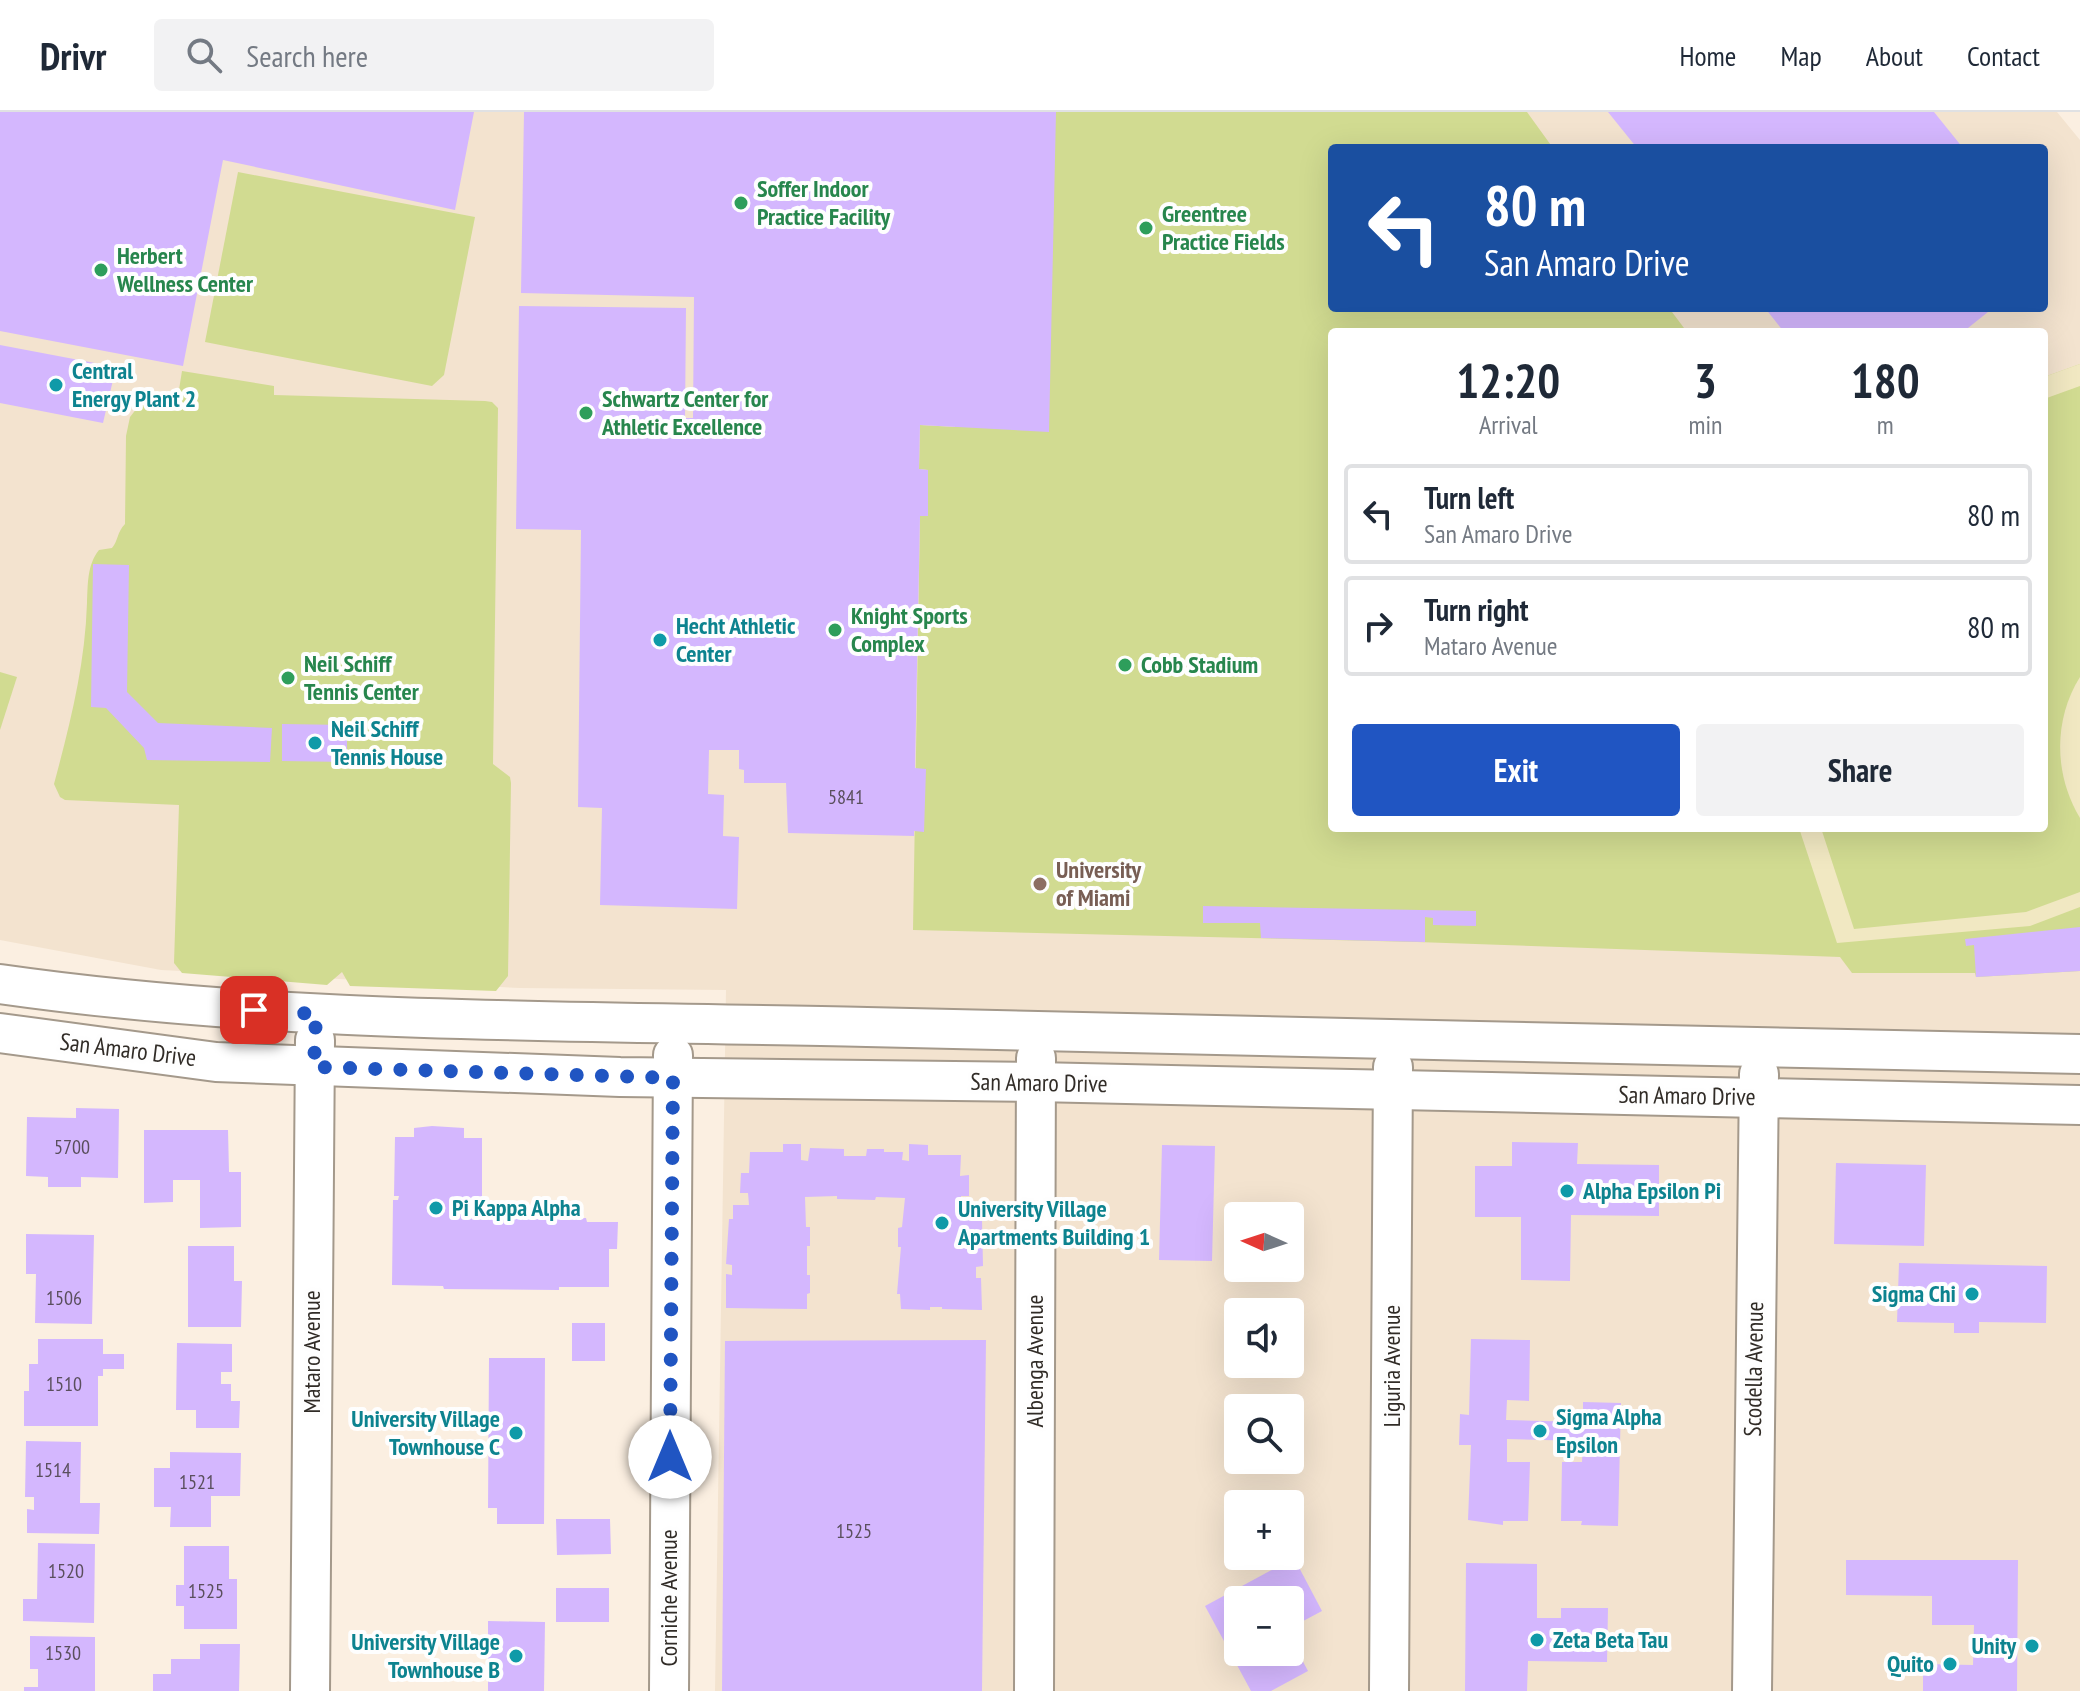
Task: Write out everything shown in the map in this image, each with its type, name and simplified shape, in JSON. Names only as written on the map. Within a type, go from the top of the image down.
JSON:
[{"type":"street","name":"San Amaro Drive","points":[[0,984],[193,1007],[316,1014],[2080,1054]]},
{"type":"street","name":"Mataro Avenue","points":[[310,1691],[316,1014]]},
{"type":"street","name":"Corniche Avenue","points":[[669,1691],[674,1024]]},
{"type":"street","name":"Albenga Avenue","points":[[1034,1691],[1035,1031]]},
{"type":"street","name":"San Amaro Drive","points":[[0,1033],[216,1062],[314,1067],[673,1078],[1036,1082],[2080,1105]]},
{"type":"street","name":"Liguria Avenue","points":[[1389,1691],[1393,1040]]},
{"type":"street","name":"Scodella Avenue","points":[[1752,1691],[1759,1047]]},
{"type":"shaded area","name":"University of Miami","points":[[0,112],[2057,112],[2080,140],[2080,1691],[715,1691],[726,990],[520,988],[161,970],[0,940]]},
{"type":"green space","points":[[961,112],[1527,112],[1550,144],[1328,144],[1328,312],[1672,312],[1684,328],[1328,328],[1328,832],[2048,832],[2048,376],[2080,364],[2080,971],[1976,977],[1975,973],[1852,973],[1840,957],[1417,942],[913,930],[920,516],[928,515],[928,470],[919,469],[920,425],[955,427]]},
{"type":"green space","points":[[238,172],[475,217],[444,375],[432,386],[205,342]]},
{"type":"green space","name":"Neil Schiff Tennis Center","points":[[182,371],[274,386],[274,395],[485,401],[492,402],[498,408],[493,764],[510,777],[511,783],[508,976],[496,991],[350,986],[342,972],[327,985],[182,973],[174,963],[179,805],[65,800],[60,797],[54,784],[80,672],[90,568],[99,550],[112,548],[125,524],[126,436],[130,417],[141,403],[177,402]]},
{"type":"green space","points":[[0,672],[17,677],[0,730]]},
{"type":"sand","points":[[2080,364],[2080,386],[2048,398],[2048,376]]},
{"type":"sand","points":[[2080,677],[2080,818],[2065,784],[2060,748],[2065,711]]},
{"type":"sand","points":[[1800,832],[1822,832],[1854,929],[2026,912],[2080,892],[2080,907],[2030,926],[1837,943]]},
{"type":"building","name":"Herbert Wellness Center","points":[[0,112],[474,112],[455,210],[223,160],[183,366],[0,331]]},
{"type":"building","points":[[524,112],[1056,112],[1049,432],[920,425],[919,469],[928,470],[928,516],[920,516],[915,768],[926,769],[924,832],[914,831],[914,836],[788,833],[786,783],[744,783],[744,770],[739,769],[739,750],[709,750],[708,794],[724,795],[723,836],[739,837],[737,909],[600,905],[602,808],[578,807],[581,530],[516,529],[519,306],[686,308],[685,418],[693,418],[694,297],[521,293]]},
{"type":"building","points":[[1608,112],[1934,112],[1960,144],[1634,144]]},
{"type":"building","points":[[1768,312],[1988,312],[1968,328],[1781,328]]},
{"type":"building","name":"Central Energy Plant 2","points":[[0,345],[116,367],[103,423],[0,403]]},
{"type":"building","points":[[93,564],[129,565],[127,692],[158,723],[272,728],[270,762],[147,760],[144,748],[106,708],[91,707]]},
{"type":"building","name":"Neil Schiff Tennis House","points":[[282,724],[347,725],[347,762],[282,761]]},
{"type":"building","points":[[1203,906],[1476,911],[1476,926],[1433,925],[1433,918],[1425,917],[1425,942],[1261,938],[1260,923],[1203,923]]},
{"type":"building","points":[[2080,927],[2080,971],[1976,977],[1974,945],[1966,946],[1965,939]]},
{"type":"building","points":[[76,1108],[119,1109],[118,1178],[81,1177],[81,1187],[48,1187],[48,1177],[26,1176],[27,1117],[76,1118]]},
{"type":"building","name":"Pi Kappa Alpha","points":[[414,1128],[464,1128],[464,1138],[482,1138],[482,1197],[478,1197],[478,1217],[586,1218],[587,1222],[618,1222],[617,1249],[609,1249],[609,1287],[444,1289],[443,1286],[392,1285],[393,1200],[398,1200],[399,1196],[394,1196],[395,1137],[414,1137]]},
{"type":"building","points":[[144,1130],[228,1130],[229,1172],[241,1172],[241,1227],[200,1228],[200,1180],[173,1180],[173,1202],[144,1203]]},
{"type":"building","name":"Alpha Epsilon Pi","points":[[1512,1142],[1578,1143],[1577,1164],[1659,1165],[1659,1216],[1571,1215],[1570,1281],[1521,1280],[1521,1217],[1475,1217],[1475,1166],[1512,1166]]},
{"type":"building","name":"University Village Apartments Building 1","points":[[783,1144],[801,1144],[801,1160],[808,1161],[810,1148],[844,1149],[844,1156],[866,1156],[867,1149],[884,1149],[884,1152],[903,1152],[902,1160],[909,1161],[909,1144],[928,1145],[928,1155],[961,1155],[960,1176],[969,1175],[969,1196],[961,1196],[960,1208],[977,1208],[977,1219],[982,1219],[983,1266],[976,1267],[976,1278],[981,1278],[982,1310],[942,1307],[930,1307],[930,1310],[901,1309],[900,1294],[897,1294],[901,1247],[898,1247],[898,1228],[902,1227],[905,1198],[837,1199],[837,1196],[805,1197],[806,1227],[810,1227],[807,1275],[810,1275],[810,1293],[807,1294],[807,1309],[726,1308],[726,1274],[732,1275],[732,1265],[726,1264],[729,1219],[733,1219],[733,1205],[749,1205],[748,1193],[740,1193],[741,1173],[749,1173],[750,1152],[783,1152]]},
{"type":"building","points":[[1162,1145],[1215,1146],[1212,1261],[1159,1260]]},
{"type":"building","name":"Sigma Chi","points":[[1836,1163],[1926,1165],[1924,1246],[1834,1244]]},
{"type":"building","points":[[26,1234],[94,1235],[92,1324],[35,1323],[36,1274],[26,1274]]},
{"type":"building","points":[[188,1246],[234,1246],[234,1281],[242,1281],[241,1327],[188,1327]]},
{"type":"building","name":"Sigma Chi","points":[[1899,1263],[2047,1266],[2046,1323],[1979,1322],[1979,1333],[1954,1333],[1954,1323],[1897,1322]]},
{"type":"building","points":[[572,1323],[605,1323],[605,1361],[572,1361]]},
{"type":"building","points":[[38,1339],[103,1339],[103,1354],[124,1354],[124,1369],[103,1369],[103,1376],[98,1376],[98,1426],[24,1426],[24,1391],[29,1391],[29,1364],[38,1364]]},
{"type":"building","name":"Sigma Alpha Epsilon","points":[[1471,1339],[1530,1340],[1529,1401],[1507,1400],[1506,1420],[1583,1422],[1583,1402],[1621,1403],[1618,1526],[1561,1521],[1562,1462],[1582,1462],[1583,1441],[1507,1439],[1507,1462],[1530,1462],[1528,1521],[1503,1521],[1503,1525],[1468,1520],[1471,1445],[1459,1445],[1460,1414],[1469,1415]]},
{"type":"building","points":[[986,1340],[982,1691],[722,1691],[725,1341]]},
{"type":"building","points":[[177,1343],[232,1344],[232,1372],[221,1372],[221,1384],[231,1384],[231,1401],[240,1401],[239,1428],[196,1428],[196,1410],[176,1410]]},
{"type":"building","name":"University Village Townhouse C","points":[[489,1358],[545,1358],[544,1524],[497,1524],[497,1508],[488,1508]]},
{"type":"building","points":[[26,1441],[81,1442],[80,1503],[100,1503],[99,1534],[27,1533],[27,1509],[34,1510],[34,1497],[25,1497]]},
{"type":"building","points":[[170,1452],[241,1453],[240,1496],[211,1496],[211,1527],[170,1527],[171,1507],[154,1507],[154,1468],[170,1468]]},
{"type":"building","points":[[556,1519],[610,1519],[611,1554],[557,1555]]},
{"type":"building","points":[[38,1543],[95,1544],[94,1623],[23,1621],[23,1599],[37,1599]]},
{"type":"building","points":[[184,1546],[229,1546],[229,1579],[237,1579],[237,1629],[184,1629],[184,1606],[176,1606],[176,1585],[184,1585]]},
{"type":"building","points":[[1846,1560],[2018,1560],[2017,1691],[1923,1691],[1923,1664],[1973,1665],[1974,1625],[1932,1625],[1932,1596],[1846,1595]]},
{"type":"building","name":"Zeta Beta Tau","points":[[1466,1563],[1537,1564],[1537,1618],[1561,1618],[1561,1608],[1608,1608],[1607,1662],[1528,1661],[1527,1691],[1465,1691]]},
{"type":"building","points":[[1272,1570],[1300,1570],[1322,1611],[1304,1621],[1304,1586],[1242,1586]]},
{"type":"building","points":[[556,1588],[609,1588],[609,1622],[556,1622]]},
{"type":"building","points":[[1224,1596],[1224,1641],[1205,1606]]},
{"type":"building","name":"University Village Townhouse B","points":[[488,1621],[545,1622],[544,1691],[488,1691]]},
{"type":"building","points":[[30,1636],[95,1637],[95,1691],[24,1691],[24,1687],[38,1687],[38,1669],[30,1669]]},
{"type":"building","points":[[200,1644],[240,1644],[239,1691],[153,1691],[153,1674],[171,1674],[171,1659],[200,1659]]},
{"type":"building","points":[[1304,1663],[1308,1671],[1271,1691],[1251,1691],[1237,1666],[1304,1666]]},
{"type":"place","name":"Soffer Indoor Practice Facility","points":[[741,203]]},
{"type":"place","name":"Greentree Practice Fields","points":[[1146,228]]},
{"type":"place","name":"Herbert Wellness Center","points":[[101,270]]},
{"type":"place","name":"Central Energy Plant 2","points":[[56,385]]},
{"type":"place","name":"Schwartz Center for Athletic Excellence","points":[[586,413]]},
{"type":"place","name":"Knight Sports Complex","points":[[835,630]]},
{"type":"place","name":"Hecht Athletic Center","points":[[660,640]]},
{"type":"place","name":"Cobb Stadium","points":[[1125,665]]},
{"type":"place","name":"Neil Schiff Tennis Center","points":[[288,678]]},
{"type":"place","name":"Neil Schiff Tennis House","points":[[315,743]]},
{"type":"place","name":"University of Miami","points":[[1040,884]]},
{"type":"place","name":"Alpha Epsilon Pi","points":[[1567,1191]]},
{"type":"place","name":"Pi Kappa Alpha","points":[[436,1208]]},
{"type":"place","name":"University Village Apartments Building 1","points":[[942,1223]]},
{"type":"place","name":"Sigma Chi","points":[[1972,1294]]},
{"type":"place","name":"Sigma Alpha Epsilon","points":[[1540,1431]]},
{"type":"place","name":"University Village Townhouse C","points":[[516,1433]]},
{"type":"place","name":"Zeta Beta Tau","points":[[1537,1640]]},
{"type":"place","name":"Unity","points":[[2032,1646]]},
{"type":"place","name":"University Village Townhouse B","points":[[516,1656]]},
{"type":"place","name":"Quito","points":[[1950,1664]]},
{"type":"route","points":[[254,1010],[316,1014],[314,1067],[673,1078],[670,1457]]}]
